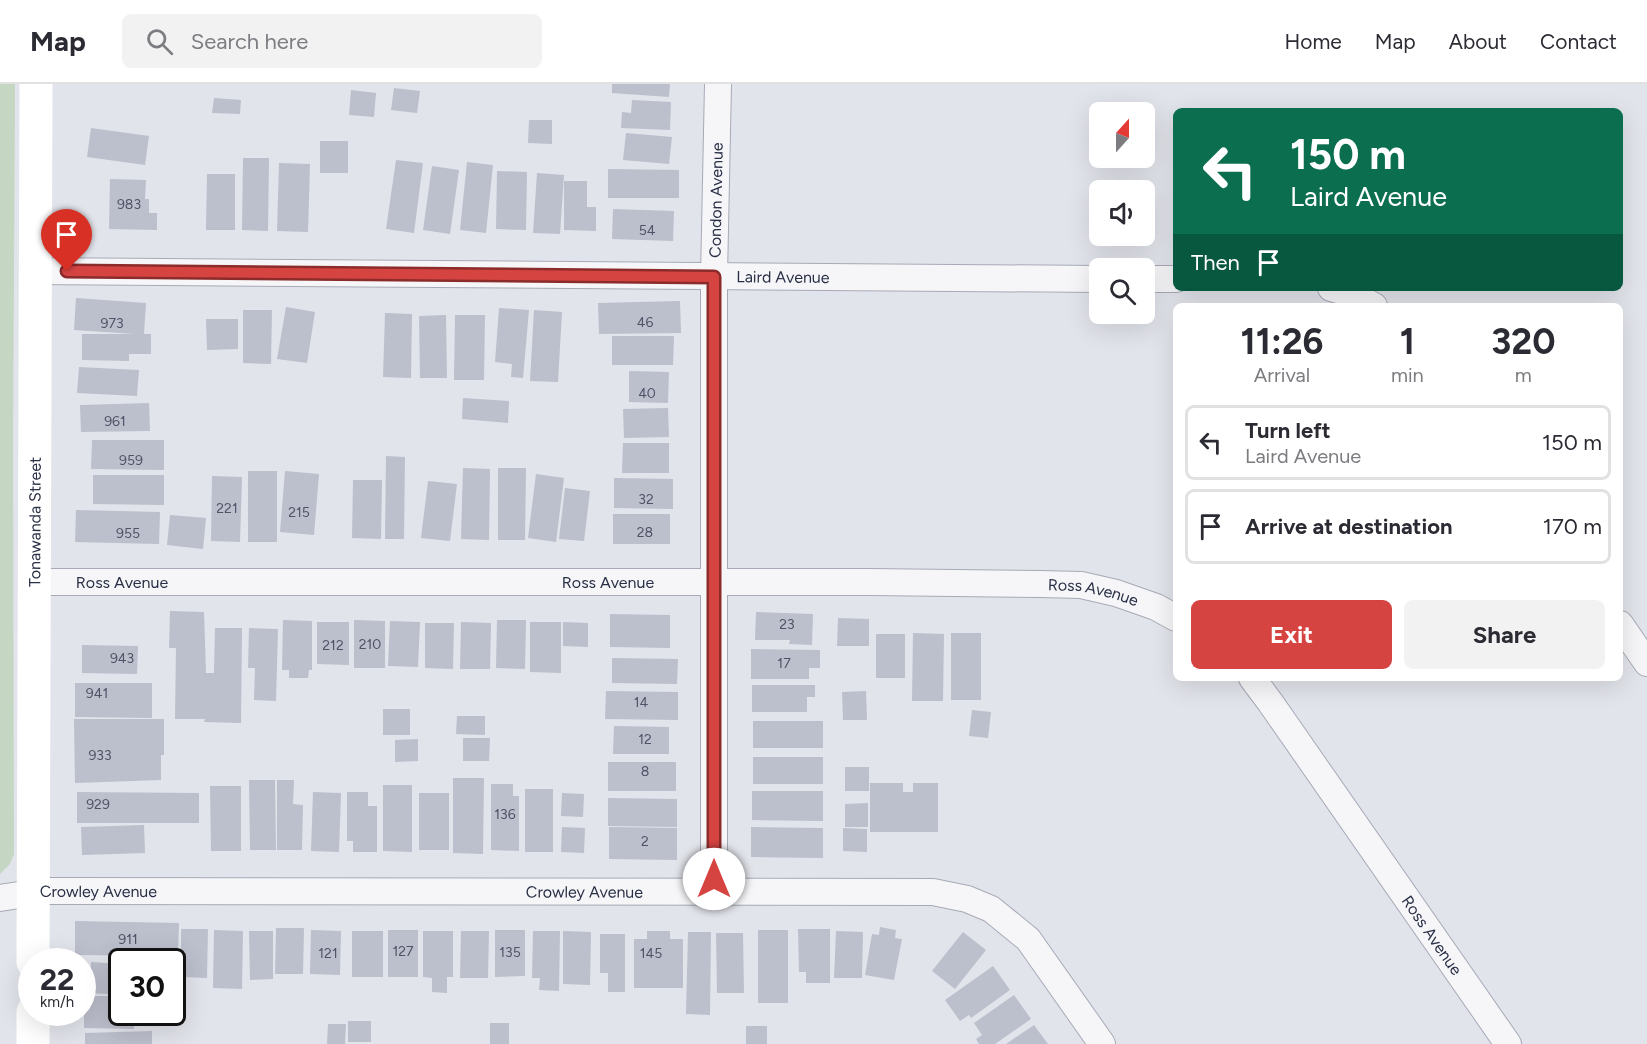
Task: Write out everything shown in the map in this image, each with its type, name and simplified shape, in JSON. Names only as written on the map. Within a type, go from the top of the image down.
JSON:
[{"type":"street","name":"Tonawanda Street","points":[[33,948],[36,84]]},
{"type":"street","name":"Condon Avenue","points":[[714,892],[714,277],[718,84]]},
{"type":"street","name":"Laird Avenue","points":[[35,271],[1089,279]]},
{"type":"street","points":[[1155,279],[1173,279]]},
{"type":"street","points":[[1342,291],[1368,303]]},
{"type":"street","name":"Ross Avenue","points":[[35,582],[880,582],[1081,585],[1116,593],[1156,607],[1173,616]]},
{"type":"street","points":[[1623,628],[1647,663]]},
{"type":"street","name":"Ross Avenue","points":[[1254,681],[1508,1044]]},
{"type":"street","name":"Crowley Avenue","points":[[0,898],[66,891],[933,892],[967,899],[991,909],[1028,939],[1102,1044]]},
{"type":"street","points":[[33,1026],[33,1044]]},
{"type":"green space","points":[[0,84],[15,84],[15,103],[14,854],[10,864],[0,874]]},
{"type":"building","points":[[612,84],[670,84],[669,97],[612,93]]},
{"type":"building","points":[[394,88],[420,91],[417,113],[391,110]]},
{"type":"building","points":[[351,90],[376,93],[374,117],[349,115]]},
{"type":"building","points":[[214,98],[241,100],[240,114],[212,113]]},
{"type":"building","points":[[632,100],[671,102],[670,130],[621,128],[622,112],[631,113]]},
{"type":"building","points":[[529,120],[552,120],[552,144],[528,143]]},
{"type":"building","points":[[91,128],[149,136],[145,165],[87,157]]},
{"type":"building","points":[[626,133],[672,137],[669,164],[623,160]]},
{"type":"building","points":[[320,141],[348,141],[348,173],[320,173]]},
{"type":"building","points":[[243,158],[269,158],[268,231],[242,230]]},
{"type":"building","points":[[396,160],[423,163],[414,233],[386,229]]},
{"type":"building","points":[[467,162],[493,165],[486,233],[460,230]]},
{"type":"building","points":[[279,163],[310,164],[308,232],[277,231]]},
{"type":"building","points":[[432,166],[459,170],[450,234],[423,230]]},
{"type":"building","points":[[608,169],[679,170],[679,198],[608,198]]},
{"type":"building","points":[[497,171],[527,172],[526,230],[496,229]]},
{"type":"building","points":[[537,173],[564,175],[560,234],[533,233]]},
{"type":"building","points":[[207,174],[235,174],[235,230],[206,230]]},
{"type":"building","points":[[110,179],[146,180],[145,199],[149,199],[149,213],[157,213],[157,230],[109,229]]},
{"type":"building","points":[[564,181],[587,181],[587,207],[596,207],[596,231],[564,230]]},
{"type":"building","points":[[613,209],[674,211],[673,241],[612,239]]},
{"type":"building","points":[[76,298],[146,303],[144,334],[151,334],[151,354],[129,354],[129,361],[82,360],[82,334],[135,334],[74,330]]},
{"type":"building","points":[[680,301],[681,333],[599,334],[598,303]]},
{"type":"building","points":[[286,307],[315,312],[307,363],[277,359]]},
{"type":"building","points":[[499,308],[529,310],[523,378],[511,377],[512,364],[495,362]]},
{"type":"building","points":[[243,310],[272,310],[271,364],[243,363]]},
{"type":"building","points":[[534,310],[562,312],[558,382],[530,381]]},
{"type":"building","points":[[385,313],[412,314],[411,378],[383,377]]},
{"type":"building","points":[[446,315],[447,378],[420,378],[419,316]]},
{"type":"building","points":[[455,315],[485,315],[484,380],[454,380]]},
{"type":"building","points":[[206,319],[238,319],[238,349],[207,350]]},
{"type":"building","points":[[612,336],[674,336],[673,365],[612,365]]},
{"type":"building","points":[[79,367],[139,370],[137,396],[77,393]]},
{"type":"building","points":[[629,371],[669,372],[668,403],[629,402]]},
{"type":"building","points":[[463,398],[509,401],[508,423],[462,419]]},
{"type":"building","points":[[149,403],[150,431],[81,432],[80,405]]},
{"type":"building","points":[[668,408],[669,437],[624,438],[623,409]]},
{"type":"building","points":[[92,440],[164,440],[164,470],[91,469]]},
{"type":"building","points":[[623,443],[669,443],[669,473],[622,473]]},
{"type":"building","points":[[386,456],[405,457],[404,539],[385,539]]},
{"type":"building","points":[[463,468],[490,469],[489,540],[461,539]]},
{"type":"building","points":[[498,468],[526,468],[525,540],[498,540]]},
{"type":"building","points":[[248,471],[277,471],[277,542],[248,542]]},
{"type":"building","points":[[285,471],[319,474],[314,535],[280,532]]},
{"type":"building","points":[[536,474],[564,478],[556,542],[528,538]]},
{"type":"building","points":[[93,475],[164,475],[164,505],[93,504]]},
{"type":"building","points":[[212,476],[242,477],[240,542],[211,541]]},
{"type":"building","points":[[614,478],[673,479],[673,509],[614,508]]},
{"type":"building","points":[[353,480],[382,480],[381,539],[352,538]]},
{"type":"building","points":[[428,481],[457,484],[450,541],[421,538]]},
{"type":"building","points":[[565,488],[590,491],[584,541],[559,539]]},
{"type":"building","points":[[76,510],[160,512],[159,544],[75,542]]},
{"type":"building","points":[[613,514],[670,514],[670,544],[613,544]]},
{"type":"building","points":[[170,515],[206,518],[203,549],[167,545]]},
{"type":"building","points":[[170,611],[204,612],[206,673],[214,673],[215,628],[242,628],[241,723],[204,722],[205,719],[175,719],[176,648],[169,648]]},
{"type":"building","points":[[756,612],[813,614],[812,645],[789,644],[790,640],[755,640]]},
{"type":"building","points":[[610,614],[670,615],[670,648],[610,647]]},
{"type":"building","points":[[838,618],[869,619],[869,646],[837,646]]},
{"type":"building","points":[[283,620],[312,621],[312,670],[309,670],[308,678],[289,678],[289,670],[282,670]]},
{"type":"building","points":[[354,620],[385,621],[385,668],[354,668]]},
{"type":"building","points":[[497,620],[526,620],[525,669],[496,668]]},
{"type":"building","points":[[390,621],[420,622],[418,667],[388,666]]},
{"type":"building","points":[[317,622],[349,622],[349,665],[317,664]]},
{"type":"building","points":[[461,622],[491,623],[490,669],[460,669]]},
{"type":"building","points":[[530,622],[561,622],[561,673],[530,672]]},
{"type":"building","points":[[563,622],[588,623],[588,647],[563,646]]},
{"type":"building","points":[[425,623],[454,623],[453,669],[425,668]]},
{"type":"building","points":[[249,628],[278,629],[276,701],[254,700],[255,668],[248,668]]},
{"type":"building","points":[[913,633],[944,634],[943,701],[912,701]]},
{"type":"building","points":[[951,633],[981,633],[981,700],[951,700]]},
{"type":"building","points":[[876,634],[905,634],[905,678],[876,678]]},
{"type":"building","points":[[82,645],[138,646],[137,674],[82,673]]},
{"type":"building","points":[[751,649],[820,650],[820,668],[809,668],[809,679],[751,679]]},
{"type":"building","points":[[612,658],[678,659],[677,684],[612,683]]},
{"type":"building","points":[[75,683],[152,683],[152,718],[75,717]]},
{"type":"building","points":[[752,685],[815,685],[815,697],[807,697],[807,712],[752,712]]},
{"type":"building","points":[[606,691],[678,692],[678,720],[605,719]]},
{"type":"building","points":[[866,691],[867,720],[843,720],[842,692]]},
{"type":"building","points":[[383,709],[410,709],[410,735],[383,735]]},
{"type":"building","points":[[972,710],[991,712],[988,738],[969,736]]},
{"type":"building","points":[[457,716],[485,716],[485,735],[456,734]]},
{"type":"building","points":[[74,719],[164,719],[161,780],[75,783]]},
{"type":"building","points":[[753,721],[823,721],[823,748],[753,748]]},
{"type":"building","points":[[614,726],[669,727],[669,754],[613,754]]},
{"type":"building","points":[[463,738],[490,738],[489,761],[463,761]]},
{"type":"building","points":[[418,739],[418,761],[395,762],[395,740]]},
{"type":"building","points":[[753,757],[823,757],[823,784],[753,784]]},
{"type":"building","points":[[608,762],[676,762],[676,791],[608,791]]},
{"type":"building","points":[[845,767],[869,767],[869,791],[845,791]]},
{"type":"building","points":[[453,778],[484,778],[483,854],[453,853]]},
{"type":"building","points":[[249,780],[275,780],[276,850],[250,850]]},
{"type":"building","points":[[277,780],[294,780],[293,804],[303,805],[302,850],[277,850]]},
{"type":"building","points":[[870,783],[903,783],[903,792],[913,792],[913,783],[938,783],[938,832],[870,832]]},
{"type":"building","points":[[491,784],[513,784],[513,796],[519,796],[519,851],[491,850]]},
{"type":"building","points":[[383,785],[412,785],[412,852],[383,851]]},
{"type":"building","points":[[210,786],[241,786],[241,851],[211,851]]},
{"type":"building","points":[[525,789],[553,789],[553,852],[525,852]]},
{"type":"building","points":[[752,791],[823,791],[823,821],[752,820]]},
{"type":"building","points":[[77,792],[199,793],[199,823],[77,823]]},
{"type":"building","points":[[313,792],[341,793],[339,852],[311,851]]},
{"type":"building","points":[[347,792],[368,792],[368,806],[377,806],[377,852],[353,852],[353,841],[347,841]]},
{"type":"building","points":[[419,793],[449,793],[449,850],[419,850]]},
{"type":"building","points":[[562,793],[584,794],[583,817],[561,816]]},
{"type":"building","points":[[608,798],[677,799],[677,827],[608,826]]},
{"type":"building","points":[[868,803],[868,827],[845,827],[845,804]]},
{"type":"building","points":[[144,825],[145,853],[82,855],[81,827]]},
{"type":"building","points":[[562,827],[585,828],[584,853],[561,852]]},
{"type":"building","points":[[609,827],[677,828],[677,860],[609,859]]},
{"type":"building","points":[[751,827],[823,828],[823,858],[751,857]]},
{"type":"building","points":[[843,828],[867,829],[867,852],[843,851]]},
{"type":"building","points":[[75,921],[179,923],[178,948],[108,948],[108,955],[96,955],[96,948],[75,948]]},
{"type":"building","points":[[880,927],[896,930],[895,938],[902,939],[894,980],[865,975],[872,934],[879,935]]},
{"type":"building","points":[[276,928],[304,928],[303,974],[275,974]]},
{"type":"building","points":[[181,929],[208,929],[207,978],[186,977],[186,948],[181,948]]},
{"type":"building","points":[[798,929],[830,929],[830,983],[806,983],[806,972],[799,972]]},
{"type":"building","points":[[214,930],[243,931],[242,989],[213,988]]},
{"type":"building","points":[[311,930],[341,931],[340,975],[310,974]]},
{"type":"building","points":[[388,930],[418,930],[418,977],[388,977]]},
{"type":"building","points":[[495,930],[525,930],[525,976],[495,977]]},
{"type":"building","points":[[758,930],[788,930],[788,1003],[758,1003]]},
{"type":"building","points":[[249,931],[273,931],[273,979],[250,980]]},
{"type":"building","points":[[352,931],[383,931],[383,977],[352,977]]},
{"type":"building","points":[[423,931],[453,931],[453,977],[447,977],[447,993],[432,992],[432,978],[423,977]]},
{"type":"building","points":[[461,931],[489,931],[488,978],[460,978]]},
{"type":"building","points":[[533,931],[560,931],[559,991],[539,990],[540,978],[532,978]]},
{"type":"building","points":[[563,931],[591,932],[590,985],[563,984]]},
{"type":"building","points":[[647,931],[670,931],[670,939],[683,939],[683,988],[634,988],[634,939],[647,939]]},
{"type":"building","points":[[836,931],[863,932],[862,978],[834,978]]},
{"type":"building","points":[[688,932],[711,932],[710,1015],[686,1014]]},
{"type":"building","points":[[963,932],[986,950],[955,989],[932,971]]},
{"type":"building","points":[[716,933],[743,933],[744,993],[717,993]]},
{"type":"building","points":[[600,934],[625,934],[625,992],[608,992],[608,973],[600,973]]},
{"type":"building","points":[[96,962],[108,963],[108,994],[96,993]]},
{"type":"building","points":[[993,966],[1010,990],[971,1018],[969,1015],[960,1021],[945,1000]]},
{"type":"building","points":[[1014,995],[1031,1019],[995,1044],[979,1044],[976,1039],[982,1035],[974,1023]]},
{"type":"building","points":[[96,996],[108,996],[108,1026],[134,1026],[134,1029],[84,1028],[84,1026],[96,1026]]},
{"type":"building","points":[[348,1021],[371,1021],[371,1042],[348,1042]]},
{"type":"building","points":[[490,1023],[509,1023],[509,1044],[490,1044]]},
{"type":"building","points":[[328,1024],[346,1024],[345,1044],[327,1044]]},
{"type":"building","points":[[1034,1025],[1048,1044],[1006,1044]]},
{"type":"building","points":[[746,1026],[767,1026],[767,1044],[746,1044]]},
{"type":"building","points":[[152,1031],[152,1044],[85,1044],[85,1033]]},
{"type":"route","points":[[67,271],[714,277],[714,879]]}]
